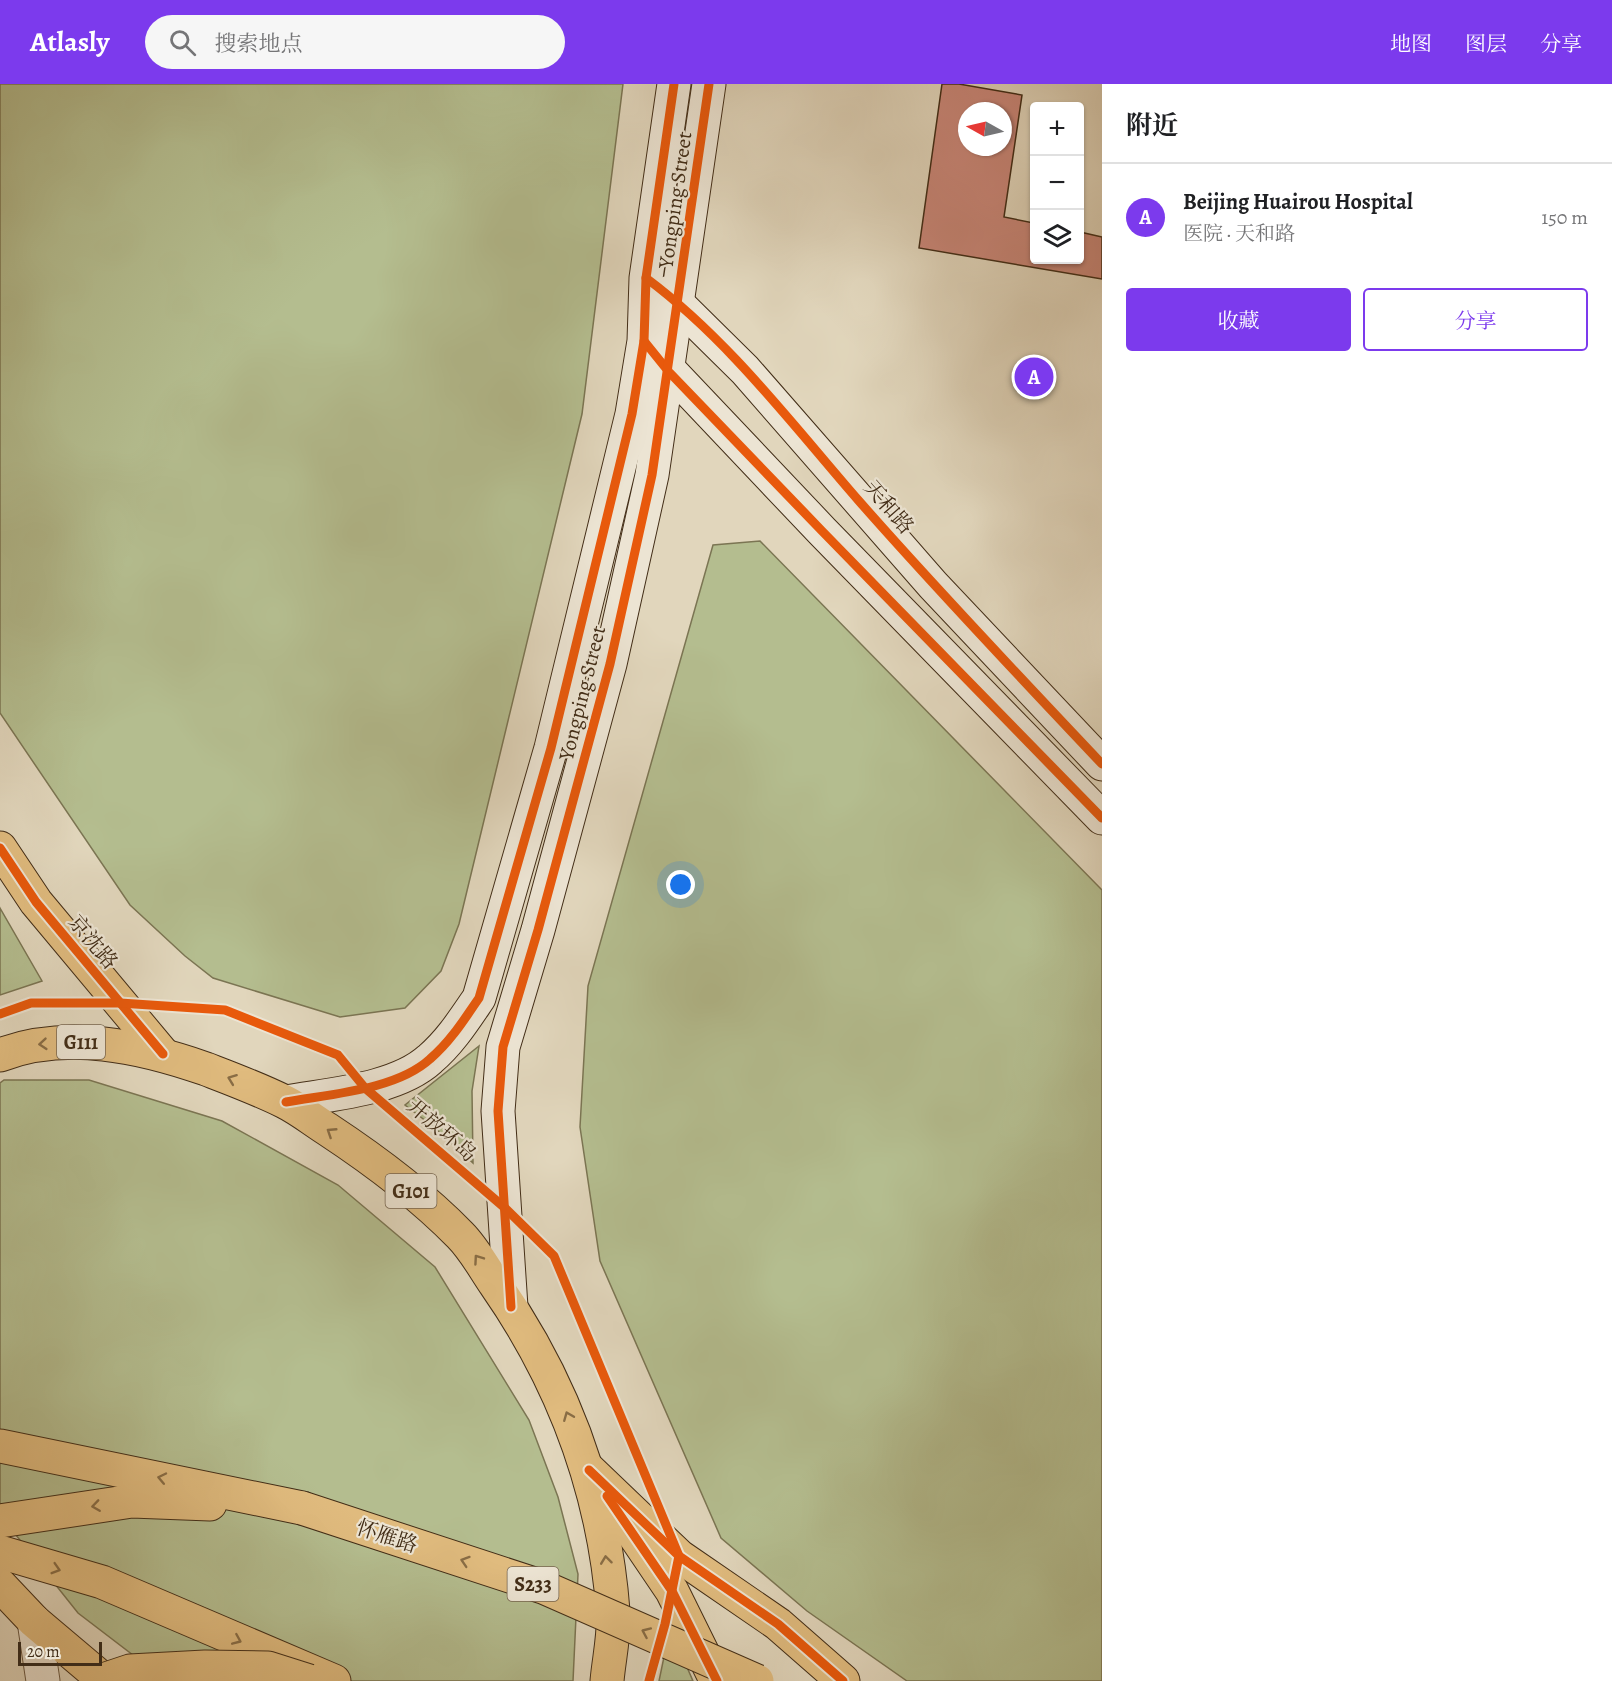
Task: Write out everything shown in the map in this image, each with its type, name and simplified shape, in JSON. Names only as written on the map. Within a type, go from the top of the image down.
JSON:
[{"type":"highway","name":"京沈路","points":[[0,848],[36,902],[163,1054]]},
{"type":"highway","name":"G111","points":[[0,1055],[26,1045],[74,1041],[163,1054]]},
{"type":"highway","name":"G101","points":[[163,1054],[286,1102],[403,1184],[462,1236],[511,1307],[551,1374],[589,1470],[672,1591],[717,1681]]},
{"type":"highway","name":"怀雁路","points":[[0,1446],[302,1508],[543,1587],[757,1681]]},
{"type":"highway","points":[[589,1470],[603,1531],[613,1613],[608,1681]]},
{"type":"highway","points":[[589,1470],[679,1556],[778,1624],[843,1681]]},
{"type":"highway","points":[[0,1521],[132,1501],[302,1508]]},
{"type":"highway","points":[[0,1552],[102,1582],[334,1681]]},
{"type":"highway","points":[[0,1586],[34,1621],[99,1679],[130,1671],[205,1666],[268,1668],[309,1681]]},
{"type":"main road","name":"Yongping Street","points":[[286,1102],[365,1088],[397,1078],[429,1061],[459,1028],[479,998],[551,748],[632,414],[644,341],[646,278],[674,84]]},
{"type":"main road","name":"Yongping Street","points":[[511,1307],[498,1111],[503,1047],[538,930],[610,664],[652,475],[669,372],[709,84]]},
{"type":"main road","name":"天和路","points":[[646,278],[679,302],[745,370],[933,585],[1102,764]]},
{"type":"main road","points":[[644,341],[669,372],[1102,818]]},
{"type":"main road","points":[[538,930],[526,931],[519,921],[519,894],[535,834],[551,748]]},
{"type":"main road","points":[[34,1621],[43,1681]]},
{"type":"green space","points":[[0,84],[623,84],[582,414],[459,924],[441,971],[405,1008],[340,1017],[213,978],[185,956],[130,905],[0,713]]},
{"type":"green space","points":[[760,541],[1102,890],[1102,1681],[907,1681],[807,1611],[721,1538],[600,1261],[580,1127],[588,986],[713,545]]},
{"type":"green space","points":[[0,908],[42,981],[0,995]]},
{"type":"green space","points":[[479,1046],[472,1091],[473,1163],[435,1128],[405,1105]]},
{"type":"green space","points":[[4,1080],[89,1080],[222,1121],[338,1185],[435,1267],[529,1420],[558,1497],[578,1574],[573,1681],[167,1681],[78,1613],[0,1515],[0,1083]]},
{"type":"green space","points":[[670,1628],[693,1681],[659,1681]]},
{"type":"building","points":[[942,84],[959,84],[1022,95],[1004,217],[1030,222],[1030,264],[1084,264],[1084,233],[1102,237],[1102,279],[919,248]]},
{"type":"cycle path","points":[[286,1102],[362,1089],[399,1078],[416,1069],[444,1045],[479,998],[551,748],[632,414],[644,341],[646,278],[674,84]]},
{"type":"cycle path","points":[[511,1307],[498,1111],[503,1047],[538,930],[610,664],[652,475],[709,84]]},
{"type":"cycle path","points":[[646,278],[676,302],[732,355],[919,568],[1102,764]]},
{"type":"cycle path","points":[[644,341],[669,372],[1102,818]]},
{"type":"cycle path","points":[[0,848],[36,902],[163,1054]]},
{"type":"cycle path","name":"开放环岛","points":[[0,1014],[31,1003],[120,1003],[225,1010],[338,1055],[365,1088],[505,1208],[554,1256],[679,1556],[665,1624],[649,1681]]},
{"type":"cycle path","points":[[589,1470],[679,1556],[778,1624],[843,1681]]},
{"type":"cycle path","points":[[607,1496],[672,1591],[717,1681]]},
{"type":"place","name":"Beijing Huairou Hospital","points":[[1034,377]]}]
